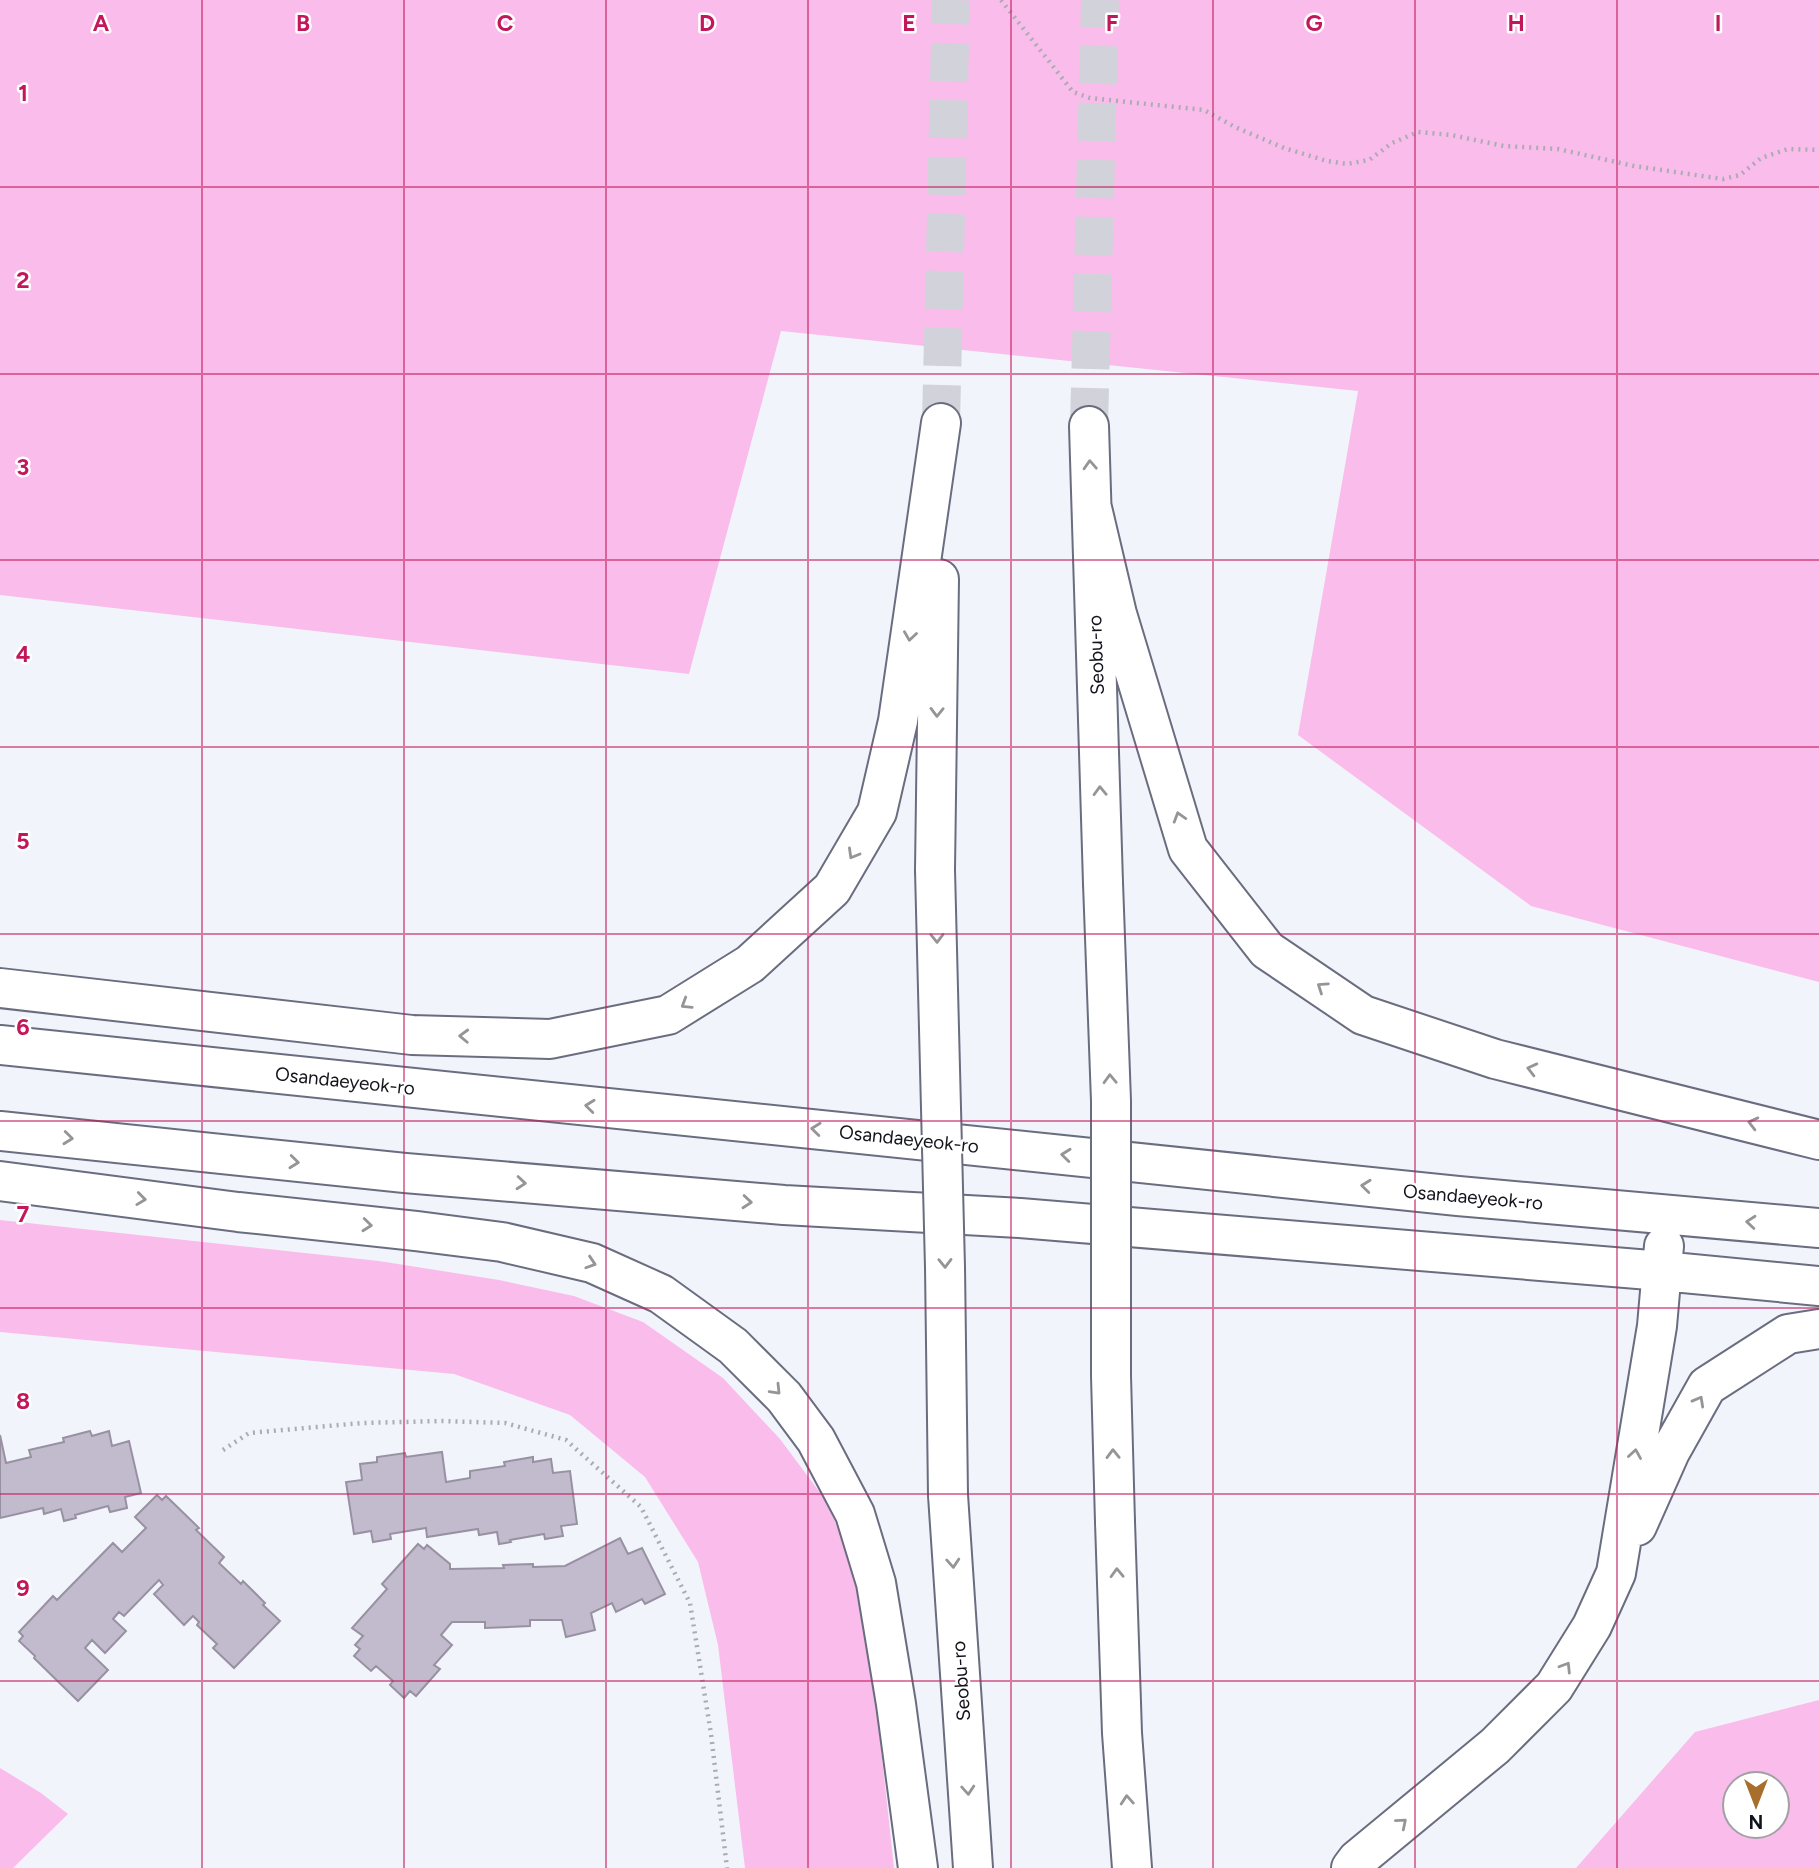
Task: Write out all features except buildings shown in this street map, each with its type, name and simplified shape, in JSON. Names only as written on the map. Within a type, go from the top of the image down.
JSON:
[{"type":"main road","name":"Seobu-ro","points":[[0,988],[412,1035],[550,1039],[668,1015],[750,964],[832,889],[877,812],[898,721],[941,423],[936,870],[948,1495],[973,1868]]},
{"type":"main road","name":"Seobu-ro","points":[[1088,426],[1111,1101],[1111,1376],[1115,1522],[1122,1733],[1132,1868]]},
{"type":"main road","points":[[1092,508],[1117,614],[1188,849],[1267,950],[1363,1015],[1495,1059],[1819,1140]]},
{"type":"main road","name":"Osandaeyeok-ro","points":[[0,1045],[1416,1192],[1819,1228]]},
{"type":"main road","points":[[0,1131],[432,1176],[784,1205],[1020,1218],[1819,1286]]},
{"type":"main road","points":[[0,1181],[502,1242],[592,1263],[661,1294],[733,1346],[784,1397],[816,1440],[855,1514],[876,1583],[896,1704],[918,1868]]},
{"type":"main road","points":[[1616,1573],[1657,1326],[1667,1214]]},
{"type":"main road","points":[[1351,1868],[1357,1860],[1496,1746],[1554,1687],[1592,1626],[1670,1451],[1707,1386],[1787,1334],[1819,1329]]},
{"type":"path","points":[[1001,0],[1073,92],[1090,98],[1204,110],[1284,148],[1327,161],[1347,164],[1369,160],[1392,143],[1418,132],[1451,135],[1504,146],[1558,149],[1634,166],[1723,179],[1740,175],[1761,158],[1787,149],[1819,150]]},
{"type":"path","points":[[223,1450],[249,1433],[362,1423],[505,1423],[566,1440],[640,1507],[690,1603],[711,1734],[727,1868]]},
{"type":"shaded area","points":[[0,0],[1819,0],[1819,982],[1531,906],[1298,735],[1358,391],[781,331],[689,674],[0,595]]},
{"type":"shaded area","points":[[0,1220],[379,1261],[499,1280],[574,1296],[643,1322],[723,1378],[780,1439],[824,1498],[859,1574],[871,1656],[894,1868],[745,1868],[718,1645],[698,1562],[645,1477],[570,1415],[454,1374],[0,1332]]},
{"type":"shaded area","points":[[1819,1700],[1819,1868],[1576,1868],[1695,1732]]},
{"type":"shaded area","points":[[0,1768],[41,1793],[68,1814],[13,1868],[0,1868]]},
{"type":"tunnel","points":[[941,423],[951,0]]},
{"type":"tunnel","points":[[1089,426],[1100,0]]}]
